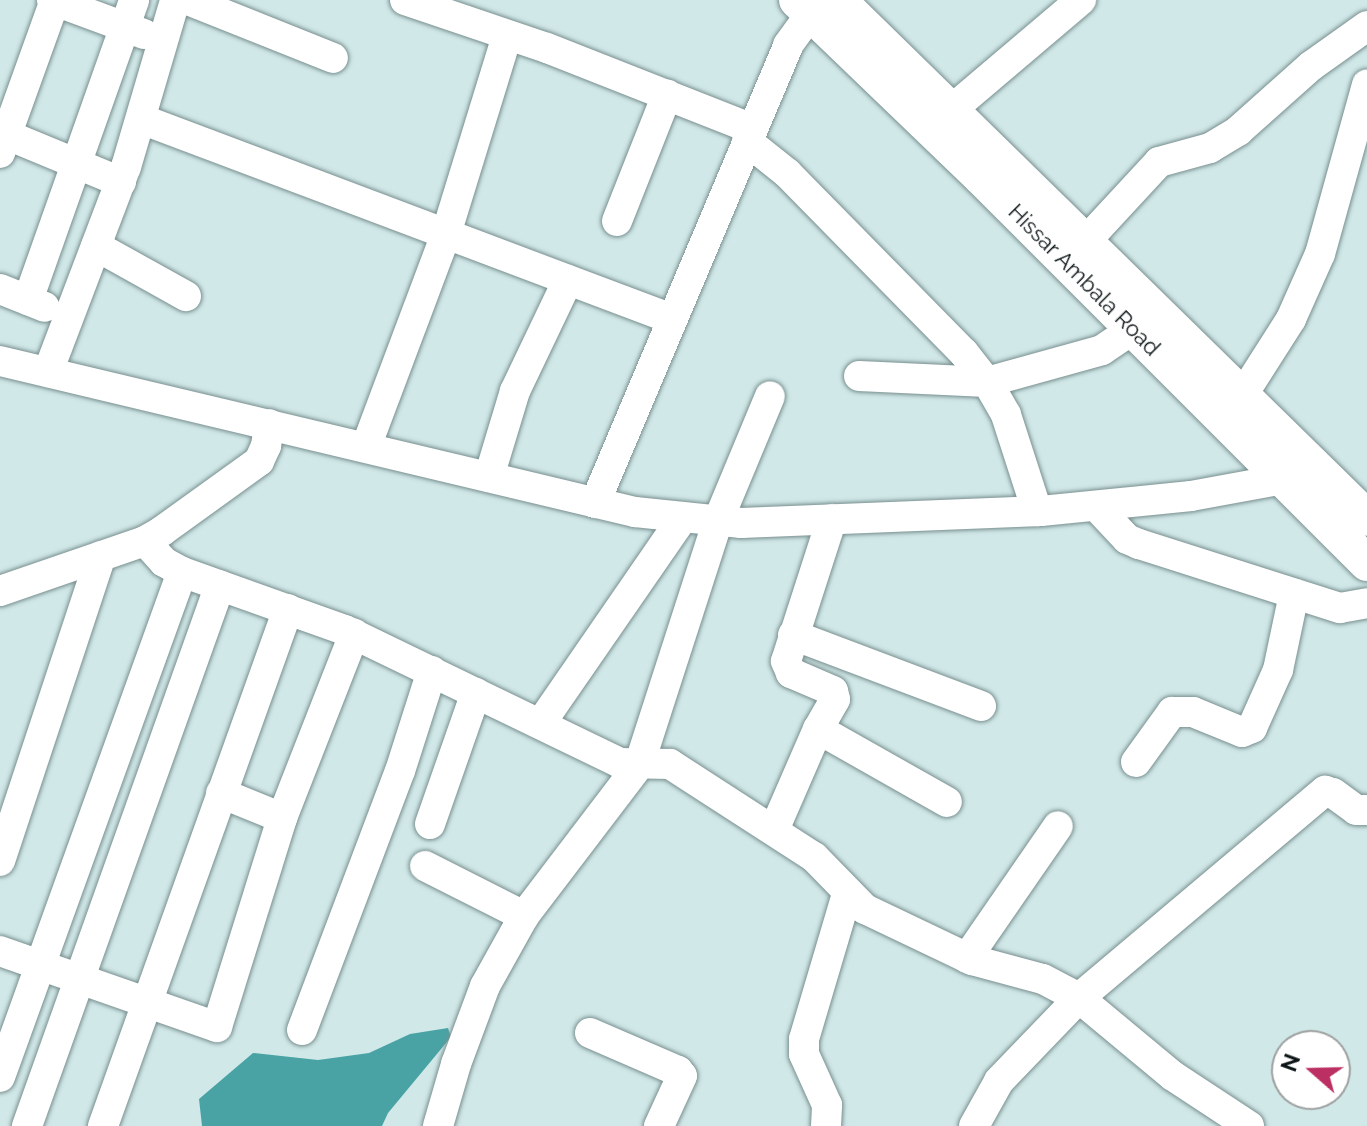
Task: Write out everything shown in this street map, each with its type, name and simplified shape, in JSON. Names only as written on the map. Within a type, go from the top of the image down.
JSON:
[{"type":"main road","name":"Hissar Ambala Road","points":[[815,4],[950,111],[1367,518]]},
{"type":"main road","name":"Hissar Ambala Road","points":[[815,4],[1367,563]]},
{"type":"street","points":[[121,182],[76,163],[2,140],[54,0],[129,13],[163,42]]},
{"type":"street","points":[[48,372],[121,182],[175,0]]},
{"type":"street","points":[[188,0],[333,58]]},
{"type":"street","points":[[405,0],[667,95],[750,135],[964,353],[987,382],[1006,415],[1037,511]]},
{"type":"street","points":[[595,503],[788,45],[815,4]]},
{"type":"street","points":[[950,111],[1070,4]]},
{"type":"street","points":[[28,300],[129,13]]},
{"type":"street","points":[[1085,242],[1159,162],[1210,148],[1238,131],[1311,66],[1367,26]]},
{"type":"street","points":[[366,447],[446,234],[507,36]]},
{"type":"street","points":[[1242,396],[1291,319],[1320,254],[1367,84]]},
{"type":"street","points":[[617,221],[667,95]]},
{"type":"street","points":[[141,119],[672,319]]},
{"type":"street","points":[[96,246],[186,296]]},
{"type":"street","points":[[489,477],[515,391],[568,280]]},
{"type":"street","points":[[0,289],[69,317]]},
{"type":"street","points":[[859,376],[987,382],[1102,350],[1133,329]]},
{"type":"street","points":[[0,361],[635,512],[718,521],[1037,511],[1191,496],[1281,477],[1322,474]]},
{"type":"street","points":[[438,1126],[456,1064],[485,986],[524,916],[639,765],[718,521],[770,396]]},
{"type":"street","points":[[0,591],[145,541],[259,461],[266,446],[269,424]]},
{"type":"street","points":[[1096,506],[1127,539],[1139,544],[1340,608],[1367,603]]},
{"type":"street","points":[[541,723],[683,517]]},
{"type":"street","points":[[774,830],[836,695],[787,668],[793,635],[832,519]]},
{"type":"street","points":[[145,541],[164,562],[182,572],[354,634],[620,763],[670,764],[814,857],[847,894],[881,918],[967,958],[1043,979],[1079,998],[1173,1076],[1249,1126]]},
{"type":"street","points":[[0,861],[101,556]]},
{"type":"street","points":[[0,1077],[182,572]]},
{"type":"street","points":[[27,1126],[220,585]]},
{"type":"street","points":[[1136,762],[1172,712],[1193,712],[1242,732],[1252,728],[1278,670],[1294,594]]},
{"type":"street","points":[[103,1126],[145,1001],[288,609]]},
{"type":"street","points":[[0,951],[217,1027],[282,818],[354,634]]},
{"type":"street","points":[[793,635],[981,706]]},
{"type":"street","points":[[302,1030],[400,771],[432,671]]},
{"type":"street","points":[[430,824],[476,693]]},
{"type":"street","points":[[818,729],[947,802]]},
{"type":"street","points":[[974,1126],[999,1081],[1079,998],[1325,791],[1333,793],[1356,810],[1366,811]]},
{"type":"street","points":[[221,793],[282,818]]},
{"type":"street","points":[[967,958],[1058,826]]},
{"type":"street","points":[[425,866],[524,916]]},
{"type":"street","points":[[826,1126],[827,1105],[804,1054],[804,1039],[847,894]]},
{"type":"street","points":[[590,1033],[682,1076],[659,1126]]},
{"type":"water","points":[[448,1028],[451,1037],[388,1113],[382,1126],[202,1126],[199,1099],[253,1053],[318,1060],[369,1053],[410,1034]]}]
